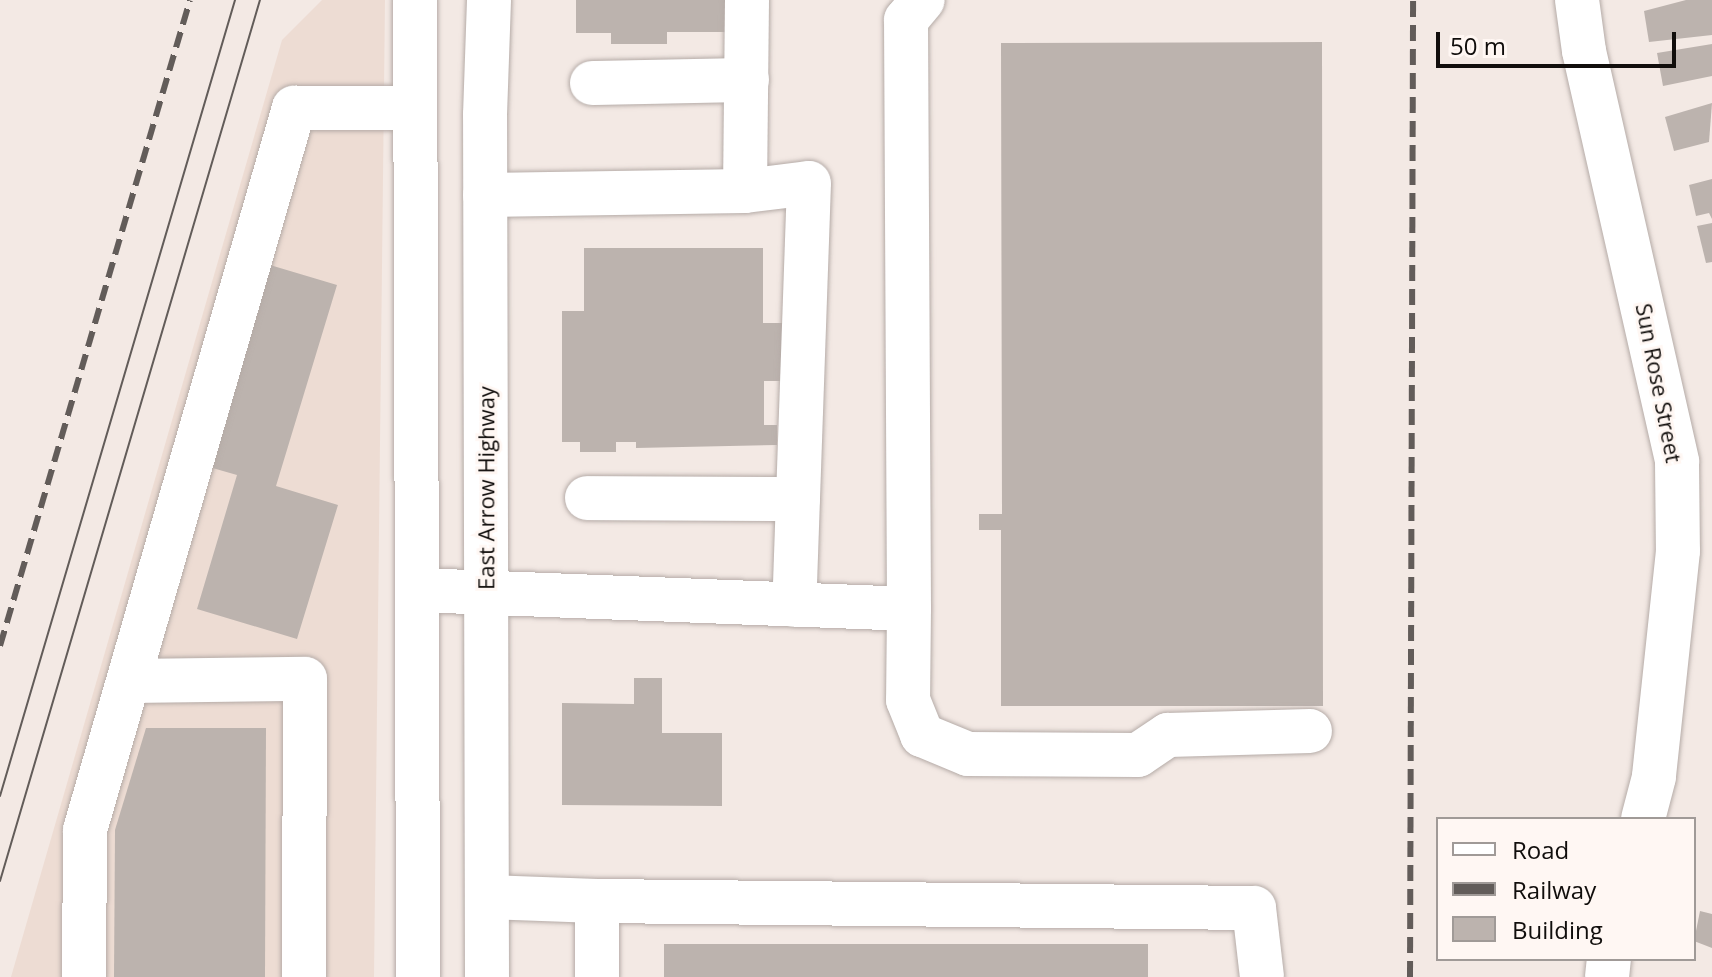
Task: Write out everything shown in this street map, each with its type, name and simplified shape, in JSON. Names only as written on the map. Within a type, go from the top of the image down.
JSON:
[{"type":"main road","points":[[415,0],[418,977]]},
{"type":"main road","name":"East Arrow Highway","points":[[487,977],[485,195],[489,0]]},
{"type":"main road","points":[[745,191],[747,0]]},
{"type":"main road","points":[[923,0],[906,20],[908,700],[922,735],[968,754],[1138,755],[1168,735],[1310,731]]},
{"type":"main road","name":"Sun Rose Street","points":[[1577,0],[1584,51],[1669,409],[1695,550],[1654,777],[1644,817]]},
{"type":"main road","points":[[592,83],[747,80]]},
{"type":"main road","points":[[84,977],[85,830],[132,681],[294,108],[415,108]]},
{"type":"main road","points":[[485,195],[745,191],[809,183],[794,605]]},
{"type":"main road","points":[[587,498],[798,499]]},
{"type":"main road","points":[[417,590],[909,609]]},
{"type":"main road","points":[[132,681],[305,679],[304,977]]},
{"type":"main road","points":[[487,897],[597,901],[1254,908],[1262,977]]},
{"type":"main road","points":[[597,901],[597,977]]},
{"type":"shaded area","points":[[322,0],[385,0],[374,977],[11,977],[282,40]]},
{"type":"building","points":[[576,0],[729,0],[729,32],[667,32],[667,44],[611,44],[611,33],[576,33]]},
{"type":"building","points":[[1686,0],[1712,0],[1712,35],[1649,42],[1644,11]]},
{"type":"building","points":[[1322,42],[1323,706],[1001,706],[1001,530],[979,530],[979,514],[1002,514],[1001,43]]},
{"type":"building","points":[[1712,44],[1712,76],[1663,86],[1657,53]]},
{"type":"building","points":[[1712,103],[1709,142],[1674,151],[1665,117]]},
{"type":"building","points":[[1712,179],[1712,219],[1709,213],[1696,216],[1689,185]]},
{"type":"building","points":[[1712,223],[1712,262],[1706,263],[1697,226]]},
{"type":"building","points":[[584,248],[763,248],[763,323],[784,323],[784,381],[764,381],[764,425],[777,425],[777,445],[636,448],[636,442],[616,442],[616,452],[580,452],[580,442],[562,442],[562,311],[584,311]]},
{"type":"building","points":[[270,265],[337,285],[276,486],[338,505],[297,639],[197,609],[237,475],[209,467]]},
{"type":"building","points":[[634,678],[662,678],[662,733],[722,733],[722,806],[562,805],[562,703],[634,704]]},
{"type":"building","points":[[146,728],[266,728],[265,977],[114,977],[115,830]]},
{"type":"building","points":[[1700,911],[1712,914],[1712,948],[1696,942]]},
{"type":"building","points":[[664,944],[1148,944],[1148,977],[664,977]]},
{"type":"tram line","points":[[0,796],[235,0]]},
{"type":"tram line","points":[[0,881],[260,0]]},
{"type":"railway","points":[[0,646],[190,0]]},
{"type":"railway","points":[[1410,977],[1413,0]]}]
